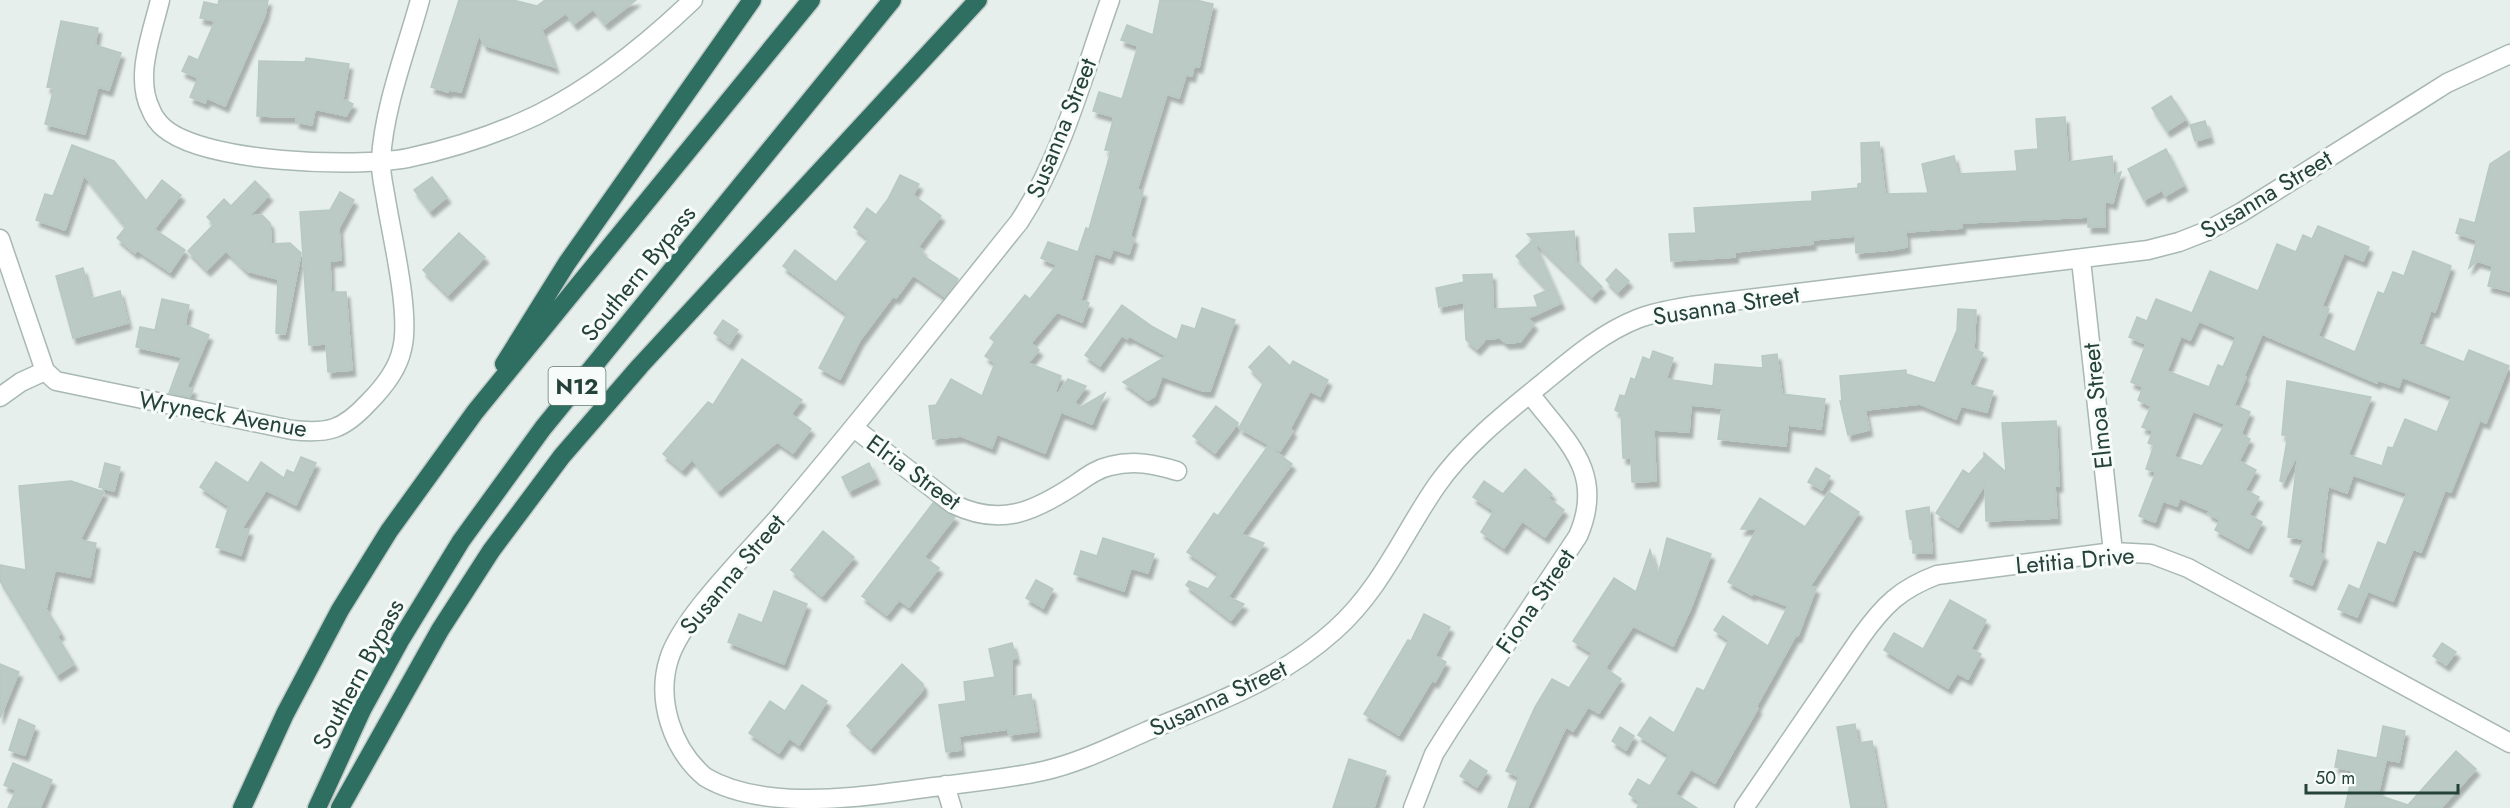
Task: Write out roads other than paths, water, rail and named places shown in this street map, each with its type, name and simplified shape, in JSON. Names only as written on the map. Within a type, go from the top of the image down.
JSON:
[{"type":"highway","points":[[475,412],[527,324],[567,263],[752,0]]},
{"type":"highway","name":"Southern Bypass","points":[[242,808],[285,714],[340,610],[388,531],[475,412],[811,0]]},
{"type":"highway","name":"Southern Bypass","points":[[316,808],[362,710],[461,541],[543,428],[892,0]]},
{"type":"highway","points":[[340,808],[440,630],[491,551],[562,456],[656,349],[978,0]]},
{"type":"street","points":[[160,0],[147,55],[143,84],[151,111],[163,128],[191,142],[262,158],[297,161],[380,162],[408,158],[472,140],[544,111],[572,96],[615,66],[656,35],[693,0]]},
{"type":"street","name":"Wryneck Avenue","points":[[45,371],[50,377],[65,385],[292,430],[326,432],[340,427],[358,414],[375,396],[396,364],[404,342],[403,311],[380,162],[385,126],[420,0]]},
{"type":"street","name":"Susanna Street","points":[[1110,0],[1053,160],[1033,201],[1019,222],[854,428],[681,633],[672,649],[664,678],[665,706],[669,723],[687,757],[708,780],[722,789],[755,801],[771,804],[832,801],[1015,776],[1071,763],[1212,704],[1281,671],[1309,651],[1355,610],[1384,573],[1433,490],[1484,432],[1584,349],[1612,331],[1662,311],[1691,306],[2081,260],[2148,250],[2179,242],[2207,231],[2242,212],[2427,96],[2482,66],[2510,54]]},
{"type":"street","points":[[0,239],[45,371],[21,382],[0,398]]},
{"type":"street","name":"Elmoa Street","points":[[2081,260],[2113,552]]},
{"type":"street","name":"Fiona Street","points":[[1413,808],[1434,754],[1578,536],[1586,519],[1588,483],[1583,466],[1530,394]]},
{"type":"street","name":"Elria Street","points":[[854,428],[953,504],[966,510],[994,515],[1024,512],[1043,505],[1108,466],[1131,462],[1149,463],[1178,471]]},
{"type":"street","name":"Letitia Drive","points":[[1744,808],[1861,637],[1879,612],[1894,597],[1914,584],[1937,575],[2113,552],[2151,554],[2188,568],[2510,743]]},
{"type":"street","points":[[945,785],[952,808]]}]
